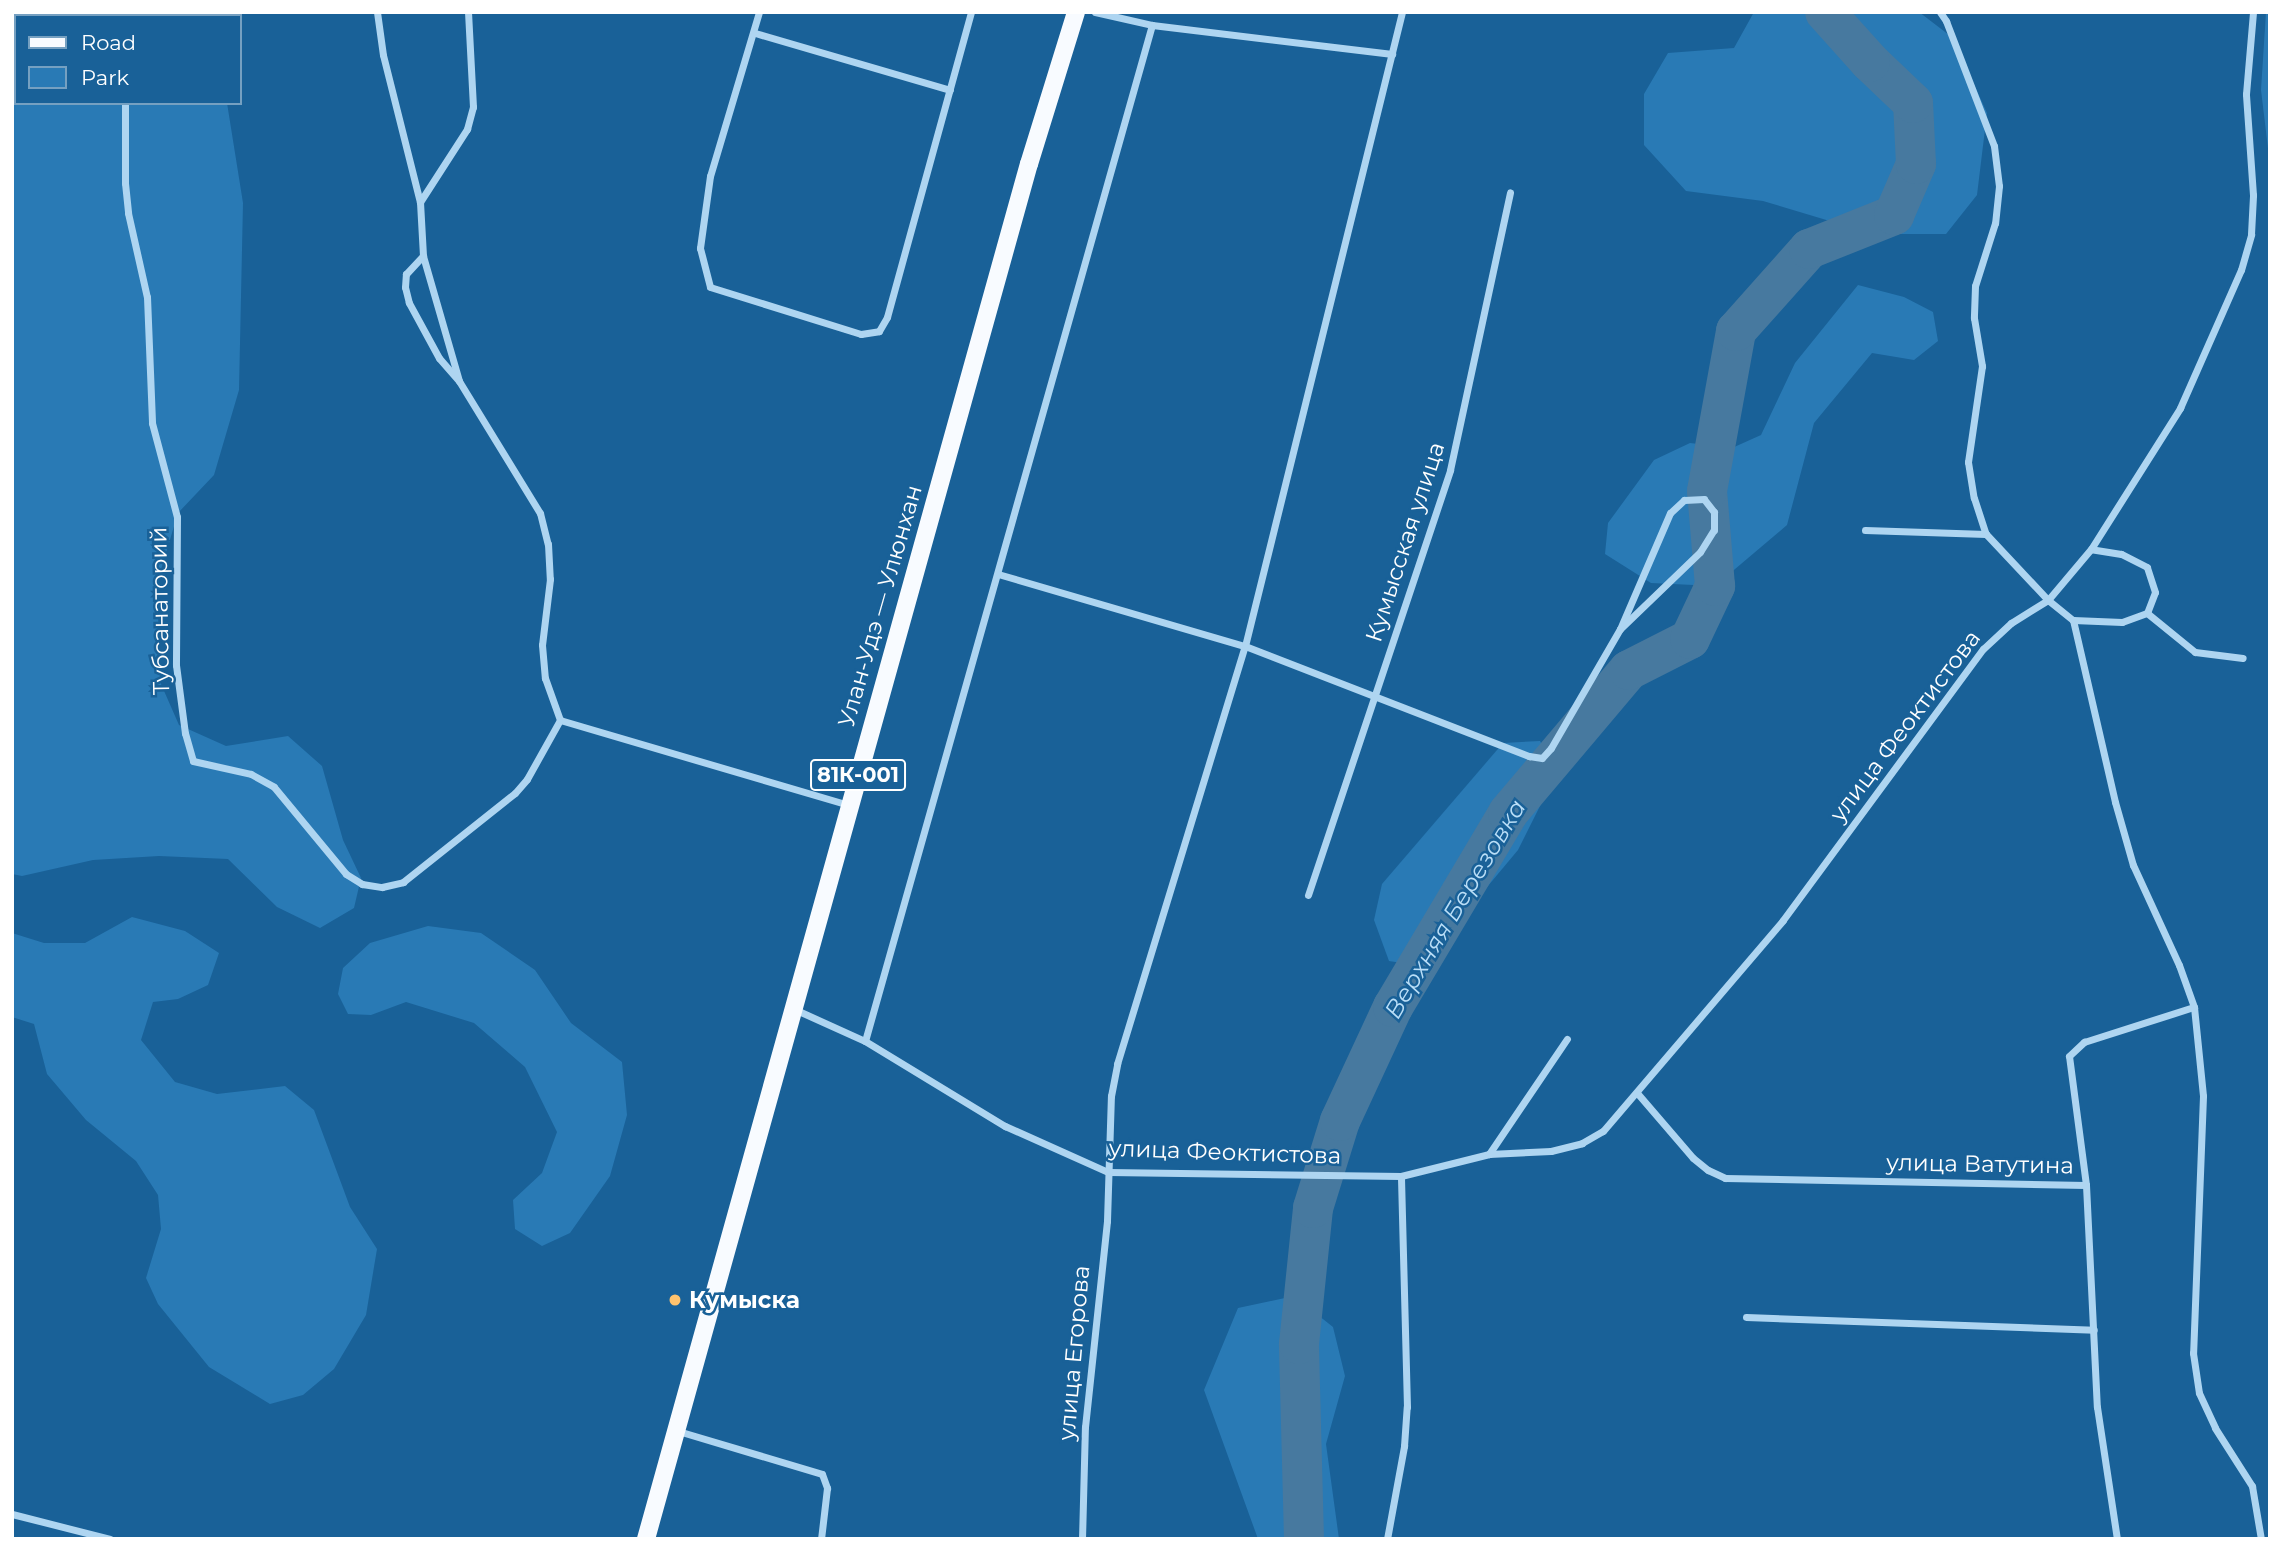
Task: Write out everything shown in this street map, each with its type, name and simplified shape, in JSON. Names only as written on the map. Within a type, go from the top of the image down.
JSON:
[{"type":"main road","name":"Улан-Удэ — Улюнхан","points":[[646,1539],[1029,164],[1076,12]]},
{"type":"street","points":[[377,12],[383,55],[420,202],[423,256],[459,380]]},
{"type":"street","points":[[420,202],[467,129],[473,107],[468,12]]},
{"type":"street","points":[[759,12],[755,33],[710,176],[700,248],[710,286],[860,334],[879,331],[887,317],[971,12]]},
{"type":"street","points":[[1095,12],[1152,25],[1392,54]]},
{"type":"street","name":"улица Егорова","points":[[1082,1539],[1085,1427],[1107,1221],[1111,1096],[1117,1064],[1245,646],[1402,12]]},
{"type":"street","points":[[1940,12],[1946,21],[1994,146],[1999,186],[1995,223],[1975,286],[1975,318],[1982,366],[1968,462],[1974,498],[1986,534],[2048,600],[2073,620],[2122,622],[2147,614]]},
{"type":"street","points":[[1946,21],[1952,12]]},
{"type":"street","name":"улица Феоктистова","points":[[793,1009],[865,1041],[1005,1126],[1108,1172],[1401,1176],[1489,1154],[1550,1151],[1582,1143],[1603,1131],[1783,920],[1983,649],[2011,623],[2048,600],[2091,550],[2180,408],[2241,270],[2250,234],[2253,195],[2246,94],[2253,12]]},
{"type":"street","points":[[865,1041],[1152,25]]},
{"type":"street","points":[[755,33],[950,90]]},
{"type":"street","name":"Тубсанаторий","points":[[125,105],[125,183],[128,213],[146,298],[152,423],[177,517],[176,665],[184,723],[193,761],[251,774],[274,787],[346,874],[362,884],[382,887],[403,882],[515,793],[527,779],[560,720]]},
{"type":"street","name":"Кумысская улица","points":[[1308,895],[1454,458],[1510,192]]},
{"type":"street","points":[[423,256],[406,274],[405,287],[409,303],[439,358],[459,380],[540,513],[548,544],[550,579],[542,645],[545,678],[560,720],[850,805]]},
{"type":"street","points":[[998,574],[1245,646],[1376,694],[1529,757],[1542,758],[1551,748],[1620,629],[1670,513],[1684,500],[1704,499],[1714,512],[1714,530],[1700,552],[1620,629]]},
{"type":"street","points":[[1865,530],[1986,534]]},
{"type":"street","points":[[2091,550],[2121,554],[2147,567],[2155,592],[2147,614]]},
{"type":"street","points":[[2147,614],[2195,652],[2243,658]]},
{"type":"street","points":[[2073,620],[2112,790],[2133,865],[2179,965],[2194,1007],[2203,1096],[2193,1353],[2199,1393],[2215,1428],[2252,1486],[2261,1539]]},
{"type":"street","points":[[2086,1185],[2069,1056],[2084,1042],[2194,1007]]},
{"type":"street","points":[[1489,1154],[1567,1039]]},
{"type":"street","name":"улица Ватутина","points":[[1637,1094],[1693,1158],[1708,1170],[1725,1178],[2086,1185],[2096,1407],[2117,1539]]},
{"type":"street","points":[[1387,1539],[1404,1446],[1407,1408],[1401,1176]]},
{"type":"street","points":[[1746,1317],[2094,1330]]},
{"type":"street","points":[[677,1431],[822,1474],[827,1488],[821,1539]]},
{"type":"street","points":[[12,1514],[110,1539]]},
{"type":"green space","points":[[12,12],[212,12],[14,14],[14,105],[227,105],[243,203],[239,390],[214,475],[178,513],[157,583],[161,684],[179,725],[226,746],[288,736],[322,766],[343,840],[361,878],[354,908],[320,928],[277,907],[228,859],[159,856],[93,860],[22,876],[12,874]]},
{"type":"green space","points":[[1754,12],[1919,12],[1953,38],[1987,113],[1977,195],[1946,234],[1873,234],[1763,201],[1686,191],[1644,145],[1644,94],[1668,53],[1734,48]]},
{"type":"green space","points":[[2266,12],[2270,12],[2270,165],[2261,90]]},
{"type":"green space","points":[[1858,285],[1904,297],[1933,312],[1938,341],[1914,360],[1872,353],[1814,423],[1787,525],[1715,586],[1651,583],[1605,554],[1608,523],[1654,460],[1690,443],[1732,448],[1761,435],[1795,363]]},
{"type":"green space","points":[[1540,741],[1557,772],[1518,850],[1421,966],[1389,961],[1374,920],[1382,884],[1503,743]]},
{"type":"green space","points":[[132,917],[185,931],[219,953],[208,985],[178,999],[153,1002],[141,1040],[175,1082],[217,1094],[285,1086],[314,1110],[350,1207],[377,1249],[366,1315],[334,1369],[303,1395],[270,1404],[209,1367],[158,1304],[146,1278],[161,1229],[158,1195],[136,1161],[86,1120],[47,1074],[34,1024],[12,1017],[12,933],[44,943],[85,943]]},
{"type":"green space","points":[[428,926],[481,933],[535,970],[571,1023],[622,1062],[627,1115],[610,1176],[570,1233],[542,1246],[515,1229],[513,1200],[542,1173],[557,1132],[525,1067],[474,1023],[406,1002],[371,1015],[348,1014],[338,994],[343,968],[370,943]]},
{"type":"green space","points":[[1294,1296],[1333,1327],[1345,1376],[1326,1444],[1339,1539],[1258,1539],[1204,1390],[1238,1308]]},
{"type":"waterway","name":"Верхняя Березовка","points":[[1304,1539],[1299,1344],[1313,1208],[1340,1121],[1393,1007],[1508,813],[1629,670],[1690,639],[1715,586],[1707,491],[1736,331],[1809,249],[1894,215],[1916,164],[1913,103],[1870,62],[1825,12]]},
{"type":"place","name":"Кумыска","points":[[675,1300]]}]
